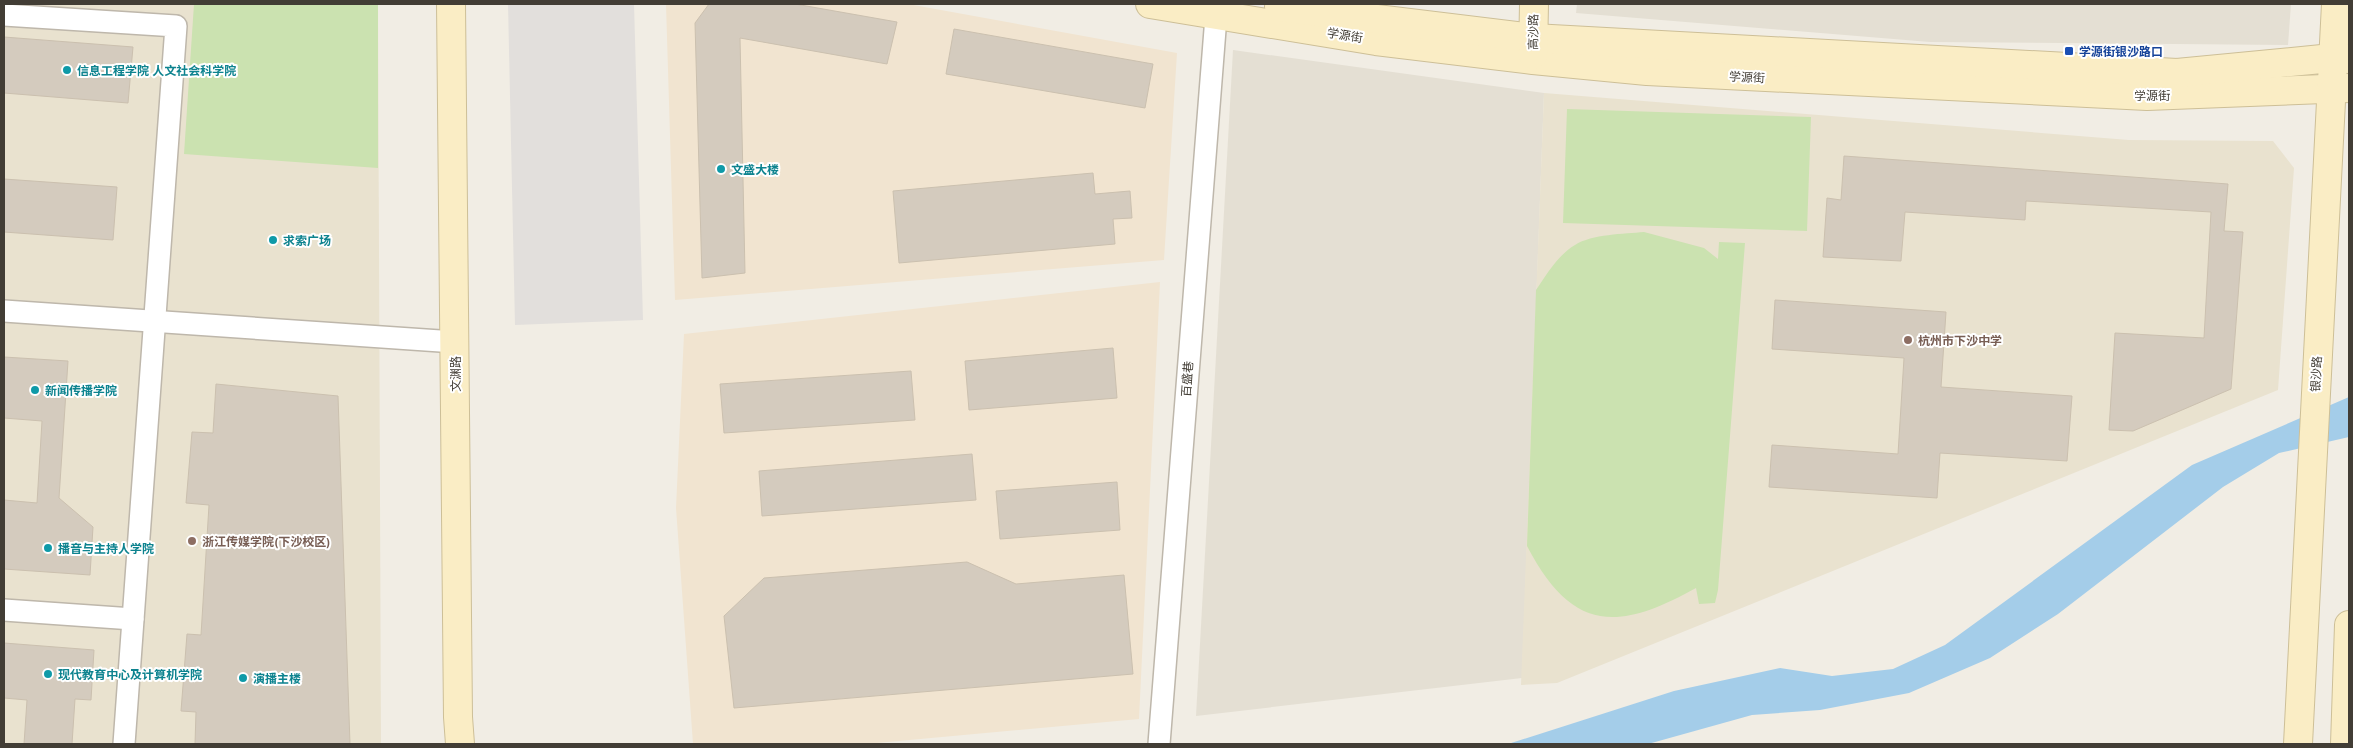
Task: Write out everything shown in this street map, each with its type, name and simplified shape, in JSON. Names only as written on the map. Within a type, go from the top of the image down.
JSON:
[{"type":"main road","name":"文渊路","points":[[451,4],[458,717],[460,744]]},
{"type":"main road","name":"学源街","points":[[1150,4],[1216,9],[1376,41],[1533,49],[2177,73],[2341,58]]},
{"type":"main road","name":"学源街","points":[[1256,4],[1533,49],[1647,71],[2148,96],[2340,89]]},
{"type":"main road","name":"高沙路","points":[[1533,49],[1534,4]]},
{"type":"main road","name":"银沙路","points":[[2298,744],[2340,89],[2341,58],[2336,4]]},
{"type":"main road","points":[[2345,744],[2349,625]]},
{"type":"street","name":"百盛巷","points":[[1159,744],[1216,9]]},
{"type":"street","points":[[4,15],[176,26],[124,744]]},
{"type":"street","points":[[4,311],[455,342]]},
{"type":"street","points":[[4,610],[133,619]]},
{"type":"shaded area","name":"浙江传媒学院(下沙校区)","points":[[4,4],[378,4],[381,744],[4,744]]},
{"type":"shaded area","points":[[508,4],[634,4],[643,320],[515,325]]},
{"type":"shaded area","points":[[666,4],[908,4],[1177,53],[1164,260],[675,300]]},
{"type":"shaded area","points":[[1577,4],[2291,4],[2288,45],[1930,42],[1576,13]]},
{"type":"shaded area","points":[[1233,50],[1544,93],[1522,678],[1196,716]]},
{"type":"shaded area","name":"杭州市下沙中学","points":[[1544,93],[2129,140],[2273,141],[2294,168],[2278,390],[1557,683],[1521,685]]},
{"type":"shaded area","points":[[1160,282],[1139,719],[866,744],[693,744],[676,508],[684,334]]},
{"type":"green space","points":[[194,4],[378,4],[378,168],[184,154]]},
{"type":"green space","points":[[1567,109],[1811,117],[1807,231],[1563,223]]},
{"type":"green space","points":[[1644,232],[1704,248],[1718,259],[1719,242],[1745,243],[1718,590],[1715,603],[1699,604],[1696,588],[1643,612],[1620,617],[1599,616],[1579,609],[1561,595],[1544,574],[1527,546],[1536,290],[1558,259],[1582,241],[1618,234]]},
{"type":"water","points":[[2349,397],[2349,437],[2279,453],[2223,487],[2058,614],[1990,658],[1909,693],[1820,710],[1752,715],[1648,744],[1508,744],[1674,691],[1780,668],[1832,676],[1893,669],[1945,645],[2192,465]]},
{"type":"building","name":"文盛大楼","points":[[709,4],[795,4],[897,22],[887,64],[740,38],[745,273],[702,278],[695,23]]},
{"type":"building","points":[[954,29],[1153,64],[1145,108],[946,74]]},
{"type":"building","name":"信息工程学院 人文社会科学院","points":[[4,37],[133,47],[128,103],[4,93]]},
{"type":"building","points":[[1844,156],[2228,184],[2224,231],[2243,232],[2231,389],[2133,431],[2109,430],[2115,333],[2204,338],[2211,212],[2026,201],[2025,220],[1905,212],[1901,261],[1823,257],[1827,198],[1841,200]]},
{"type":"building","points":[[1093,173],[1095,194],[1130,191],[1132,218],[1113,219],[1115,244],[899,263],[893,191]]},
{"type":"building","points":[[4,179],[117,187],[113,240],[4,232]]},
{"type":"building","points":[[1775,300],[1946,312],[1941,387],[2072,396],[2067,461],[1940,453],[1937,498],[1769,487],[1772,445],[1898,454],[1904,358],[1772,349]]},
{"type":"building","points":[[1113,348],[1117,398],[969,410],[965,361]]},
{"type":"building","points":[[4,357],[68,361],[59,498],[93,527],[90,575],[4,569],[4,500],[37,503],[42,421],[4,418]]},
{"type":"building","points":[[911,371],[915,420],[724,433],[720,384]]},
{"type":"building","points":[[216,384],[338,396],[350,744],[195,744],[196,712],[181,711],[187,634],[201,635],[209,505],[186,503],[192,432],[213,433]]},
{"type":"building","points":[[972,454],[976,500],[762,516],[759,471]]},
{"type":"building","points":[[1117,482],[1120,530],[1000,539],[996,491]]},
{"type":"building","points":[[967,562],[1016,584],[1124,575],[1133,674],[734,708],[724,616],[764,578]]},
{"type":"building","name":"现代教育中心及计算机学院","points":[[4,643],[94,650],[91,700],[75,699],[72,744],[24,744],[27,700],[4,698]]},
{"type":"place","name":"学源街银沙路口","points":[[2069,51]]},
{"type":"place","name":"信息工程学院 人文社会科学院","points":[[67,70]]},
{"type":"place","name":"文盛大楼","points":[[721,169]]},
{"type":"place","name":"求索广场","points":[[273,240]]},
{"type":"place","name":"杭州市下沙中学","points":[[1908,340]]},
{"type":"place","name":"新闻传播学院","points":[[35,390]]},
{"type":"place","name":"浙江传媒学院(下沙校区)","points":[[192,541]]},
{"type":"place","name":"播音与主持人学院","points":[[48,548]]},
{"type":"place","name":"现代教育中心及计算机学院","points":[[48,674]]},
{"type":"place","name":"演播主楼","points":[[243,678]]}]
